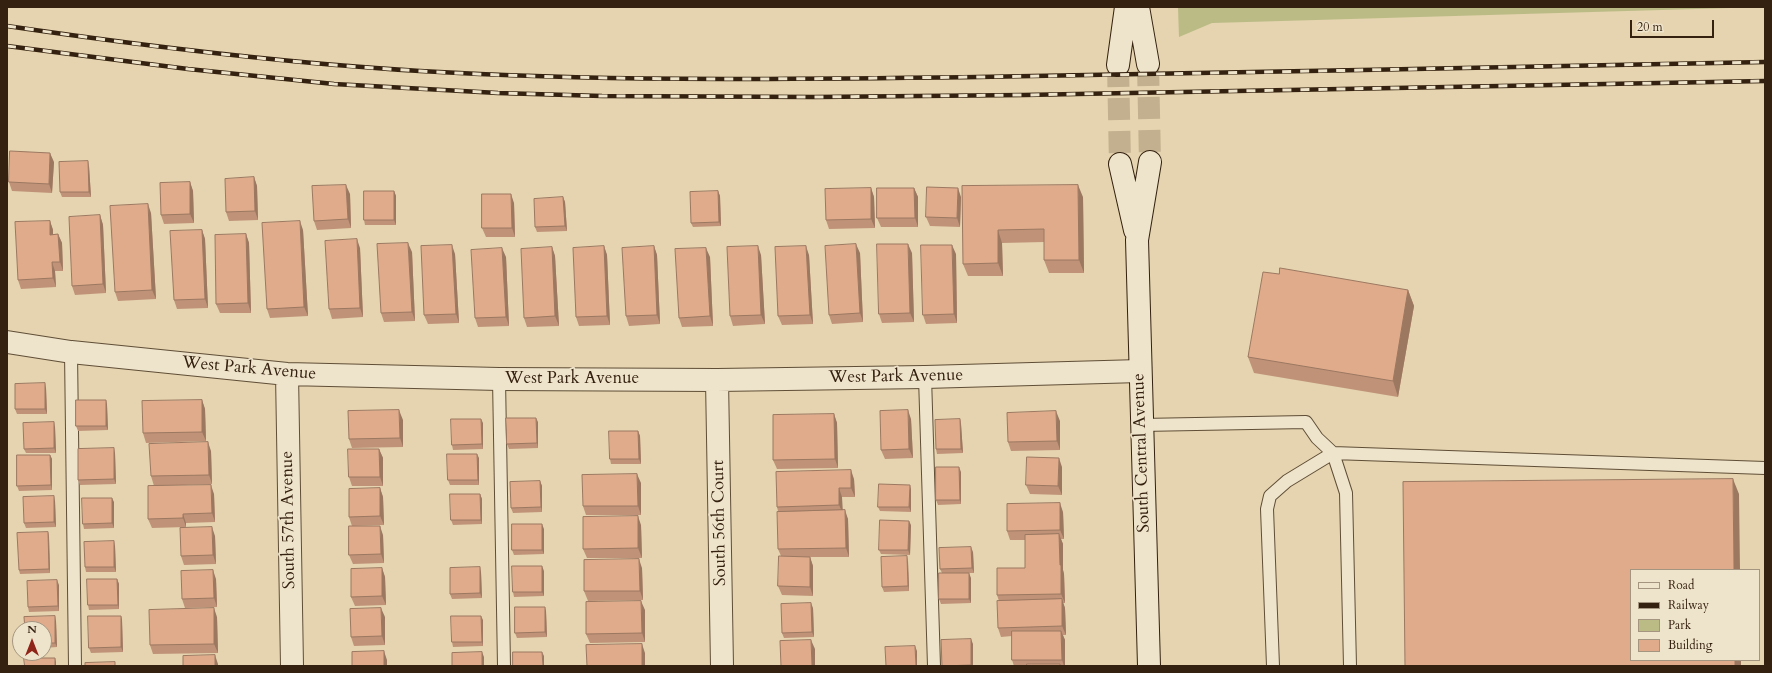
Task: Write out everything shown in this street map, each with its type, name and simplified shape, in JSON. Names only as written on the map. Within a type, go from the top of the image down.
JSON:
[{"type":"street","points":[[1118,65],[1126,7]]},
{"type":"street","points":[[1138,7],[1148,64]]},
{"type":"street","name":"South Central Avenue","points":[[1149,666],[1141,425],[1137,240],[1150,162]]},
{"type":"street","name":"South Central Avenue","points":[[1120,164],[1137,240]]},
{"type":"street","name":"West Park Avenue","points":[[7,342],[71,352],[288,374],[499,379],[717,380],[926,377],[1140,371]]},
{"type":"street","name":"South 57th Avenue","points":[[288,374],[292,666]]},
{"type":"street","name":"South 56th Court","points":[[717,380],[722,666]]},
{"type":"lane","points":[[71,352],[75,666]]},
{"type":"lane","points":[[926,377],[934,666]]},
{"type":"lane","points":[[499,379],[504,666]]},
{"type":"lane","points":[[1141,425],[1306,422],[1316,438],[1333,453],[1346,494],[1350,666]]},
{"type":"lane","points":[[1273,666],[1267,509],[1270,496],[1298,474],[1333,453],[1765,468]]},
{"type":"green space","points":[[1178,7],[1765,7],[1212,23],[1179,37]]},
{"type":"building","points":[[10,151],[50,153],[49,184],[9,182]]},
{"type":"building","points":[[88,161],[89,192],[60,192],[59,162]]},
{"type":"building","points":[[254,177],[255,211],[226,212],[225,179]]},
{"type":"building","points":[[190,182],[190,214],[161,215],[160,183]]},
{"type":"building","points":[[346,185],[348,219],[314,221],[312,186]]},
{"type":"building","points":[[1078,185],[1079,260],[1044,260],[1044,229],[998,230],[998,263],[963,264],[962,186]]},
{"type":"building","points":[[927,187],[958,188],[957,218],[926,217]]},
{"type":"building","points":[[871,188],[871,219],[826,220],[825,189]]},
{"type":"building","points":[[877,188],[914,188],[915,218],[877,218]]},
{"type":"building","points":[[364,191],[394,191],[394,220],[364,220]]},
{"type":"building","points":[[718,191],[719,222],[691,223],[690,192]]},
{"type":"building","points":[[482,194],[511,194],[512,228],[482,228]]},
{"type":"building","points":[[563,197],[565,226],[535,227],[534,199]]},
{"type":"building","points":[[148,204],[152,290],[115,292],[110,206]]},
{"type":"building","points":[[100,215],[103,284],[72,286],[69,217]]},
{"type":"building","points":[[50,221],[50,235],[58,234],[60,262],[52,262],[53,278],[18,280],[15,222]]},
{"type":"building","points":[[300,221],[304,307],[267,309],[262,223]]},
{"type":"building","points":[[202,230],[205,299],[174,300],[170,231]]},
{"type":"building","points":[[246,234],[248,303],[216,304],[215,235]]},
{"type":"building","points":[[357,239],[360,308],[329,309],[325,241]]},
{"type":"building","points":[[408,243],[412,312],[381,313],[377,244]]},
{"type":"building","points":[[856,244],[860,313],[829,315],[825,246]]},
{"type":"building","points":[[877,244],[908,244],[910,313],[879,314]]},
{"type":"building","points":[[452,245],[456,314],[424,315],[421,246]]},
{"type":"building","points":[[921,245],[952,245],[954,314],[923,315]]},
{"type":"building","points":[[604,246],[607,316],[576,317],[573,248]]},
{"type":"building","points":[[654,246],[657,315],[626,316],[622,248]]},
{"type":"building","points":[[758,246],[761,315],[730,316],[727,247]]},
{"type":"building","points":[[806,246],[810,315],[778,316],[775,247]]},
{"type":"building","points":[[552,247],[555,316],[524,318],[521,249]]},
{"type":"building","points":[[502,248],[506,317],[475,318],[471,250]]},
{"type":"building","points":[[706,248],[710,316],[679,318],[675,249]]},
{"type":"building","points":[[1280,268],[1408,290],[1393,381],[1248,357],[1263,272],[1279,274]]},
{"type":"building","points":[[45,383],[45,409],[15,409],[15,384]]},
{"type":"building","points":[[76,400],[106,400],[106,426],[76,426]]},
{"type":"building","points":[[202,400],[202,432],[143,433],[142,401]]},
{"type":"building","points":[[399,410],[400,438],[349,439],[348,411]]},
{"type":"building","points":[[908,410],[909,449],[881,450],[880,411]]},
{"type":"building","points":[[1056,411],[1057,441],[1008,442],[1007,413]]},
{"type":"building","points":[[834,414],[835,459],[773,460],[773,415]]},
{"type":"building","points":[[506,418],[536,418],[537,443],[507,444]]},
{"type":"building","points":[[451,419],[481,419],[482,444],[452,445]]},
{"type":"building","points":[[960,419],[961,449],[936,449],[935,420]]},
{"type":"building","points":[[54,422],[54,448],[24,449],[23,423]]},
{"type":"building","points":[[609,431],[638,431],[639,459],[610,459]]},
{"type":"building","points":[[208,442],[209,475],[151,476],[149,444]]},
{"type":"building","points":[[114,448],[114,479],[78,480],[78,449]]},
{"type":"building","points":[[348,449],[379,449],[380,477],[349,477]]},
{"type":"building","points":[[447,454],[477,454],[478,480],[448,480]]},
{"type":"building","points":[[17,455],[50,455],[51,485],[17,486]]},
{"type":"building","points":[[1027,457],[1059,458],[1058,486],[1026,485]]},
{"type":"building","points":[[936,467],[959,467],[960,500],[936,500]]},
{"type":"building","points":[[851,470],[851,488],[839,488],[839,505],[777,507],[776,472]]},
{"type":"building","points":[[637,474],[638,506],[583,506],[582,475]]},
{"type":"building","points":[[1733,479],[1734,569],[1630,569],[1630,661],[1735,661],[1735,666],[1405,666],[1403,482]]},
{"type":"building","points":[[540,481],[541,507],[511,508],[510,482]]},
{"type":"building","points":[[879,484],[910,485],[909,507],[878,507]]},
{"type":"building","points":[[211,485],[212,513],[183,514],[183,518],[148,519],[148,486]]},
{"type":"building","points":[[380,488],[380,516],[349,517],[349,489]]},
{"type":"building","points":[[450,494],[480,494],[481,520],[451,520]]},
{"type":"building","points":[[54,496],[54,522],[24,523],[23,497]]},
{"type":"building","points":[[82,498],[112,498],[112,523],[83,524]]},
{"type":"building","points":[[1060,503],[1060,530],[1007,531],[1007,504]]},
{"type":"building","points":[[845,510],[846,548],[778,549],[777,512]]},
{"type":"building","points":[[638,516],[638,548],[583,549],[583,517]]},
{"type":"building","points":[[880,520],[909,521],[908,550],[879,550]]},
{"type":"building","points":[[512,524],[542,524],[542,550],[512,550]]},
{"type":"building","points":[[349,526],[380,526],[381,554],[349,555]]},
{"type":"building","points":[[212,527],[213,555],[181,556],[180,528]]},
{"type":"building","points":[[48,532],[49,569],[19,570],[17,533]]},
{"type":"building","points":[[1059,534],[1061,594],[997,595],[997,568],[1025,568],[1025,535]]},
{"type":"building","points":[[114,541],[114,567],[85,567],[84,542]]},
{"type":"building","points":[[971,547],[972,568],[940,569],[939,548]]},
{"type":"building","points":[[779,556],[810,557],[810,587],[778,586]]},
{"type":"building","points":[[907,556],[908,586],[882,587],[881,557]]},
{"type":"building","points":[[639,559],[640,591],[584,591],[584,560]]},
{"type":"building","points":[[512,566],[542,566],[542,592],[513,592]]},
{"type":"building","points":[[480,567],[480,593],[450,594],[450,568]]},
{"type":"building","points":[[382,568],[382,596],[351,597],[351,569]]},
{"type":"building","points":[[213,570],[214,598],[182,599],[181,571]]},
{"type":"building","points":[[939,573],[969,573],[969,599],[939,599]]},
{"type":"building","points":[[87,579],[117,579],[118,605],[88,605]]},
{"type":"building","points":[[57,580],[58,606],[28,607],[27,581]]},
{"type":"building","points":[[1062,599],[1062,626],[998,628],[997,601]]},
{"type":"building","points":[[641,601],[642,633],[586,634],[586,602]]},
{"type":"building","points":[[811,603],[812,632],[782,633],[781,604]]},
{"type":"building","points":[[515,607],[545,607],[545,632],[515,633]]},
{"type":"building","points":[[214,608],[214,644],[150,645],[149,610]]},
{"type":"building","points":[[381,608],[382,636],[351,637],[350,609]]},
{"type":"building","points":[[55,616],[55,643],[52,643],[52,621],[24,621],[24,617]]},
{"type":"building","points":[[88,616],[121,616],[121,647],[89,648]]},
{"type":"building","points":[[451,616],[481,616],[482,642],[452,642]]},
{"type":"building","points":[[1012,631],[1061,631],[1062,660],[1012,660]]},
{"type":"building","points":[[971,639],[971,665],[942,666],[941,640]]},
{"type":"building","points":[[811,640],[812,666],[781,666],[780,641]]},
{"type":"building","points":[[642,644],[642,666],[587,666],[586,645]]},
{"type":"building","points":[[915,646],[916,666],[886,666],[885,647]]},
{"type":"building","points":[[384,651],[384,666],[352,666],[352,652]]},
{"type":"building","points":[[482,652],[482,666],[452,666],[452,653]]},
{"type":"building","points":[[513,652],[542,652],[543,666],[513,666]]},
{"type":"building","points":[[215,655],[215,666],[183,666],[183,656]]},
{"type":"building","points":[[52,658],[55,658],[55,666],[25,666],[24,661],[52,661]]},
{"type":"building","points":[[115,662],[115,666],[85,666],[85,663]]},
{"type":"building","points":[[1027,664],[1060,664],[1060,666],[1027,666]]},
{"type":"tunnel","points":[[1148,64],[1150,162]]},
{"type":"tunnel","points":[[1118,65],[1120,164]]},
{"type":"railway","points":[[7,26],[161,47],[265,59],[368,68],[560,77],[699,79],[978,77],[1765,62]]},
{"type":"railway","points":[[7,46],[188,69],[334,84],[498,93],[602,96],[815,97],[1024,95],[1765,81]]}]
